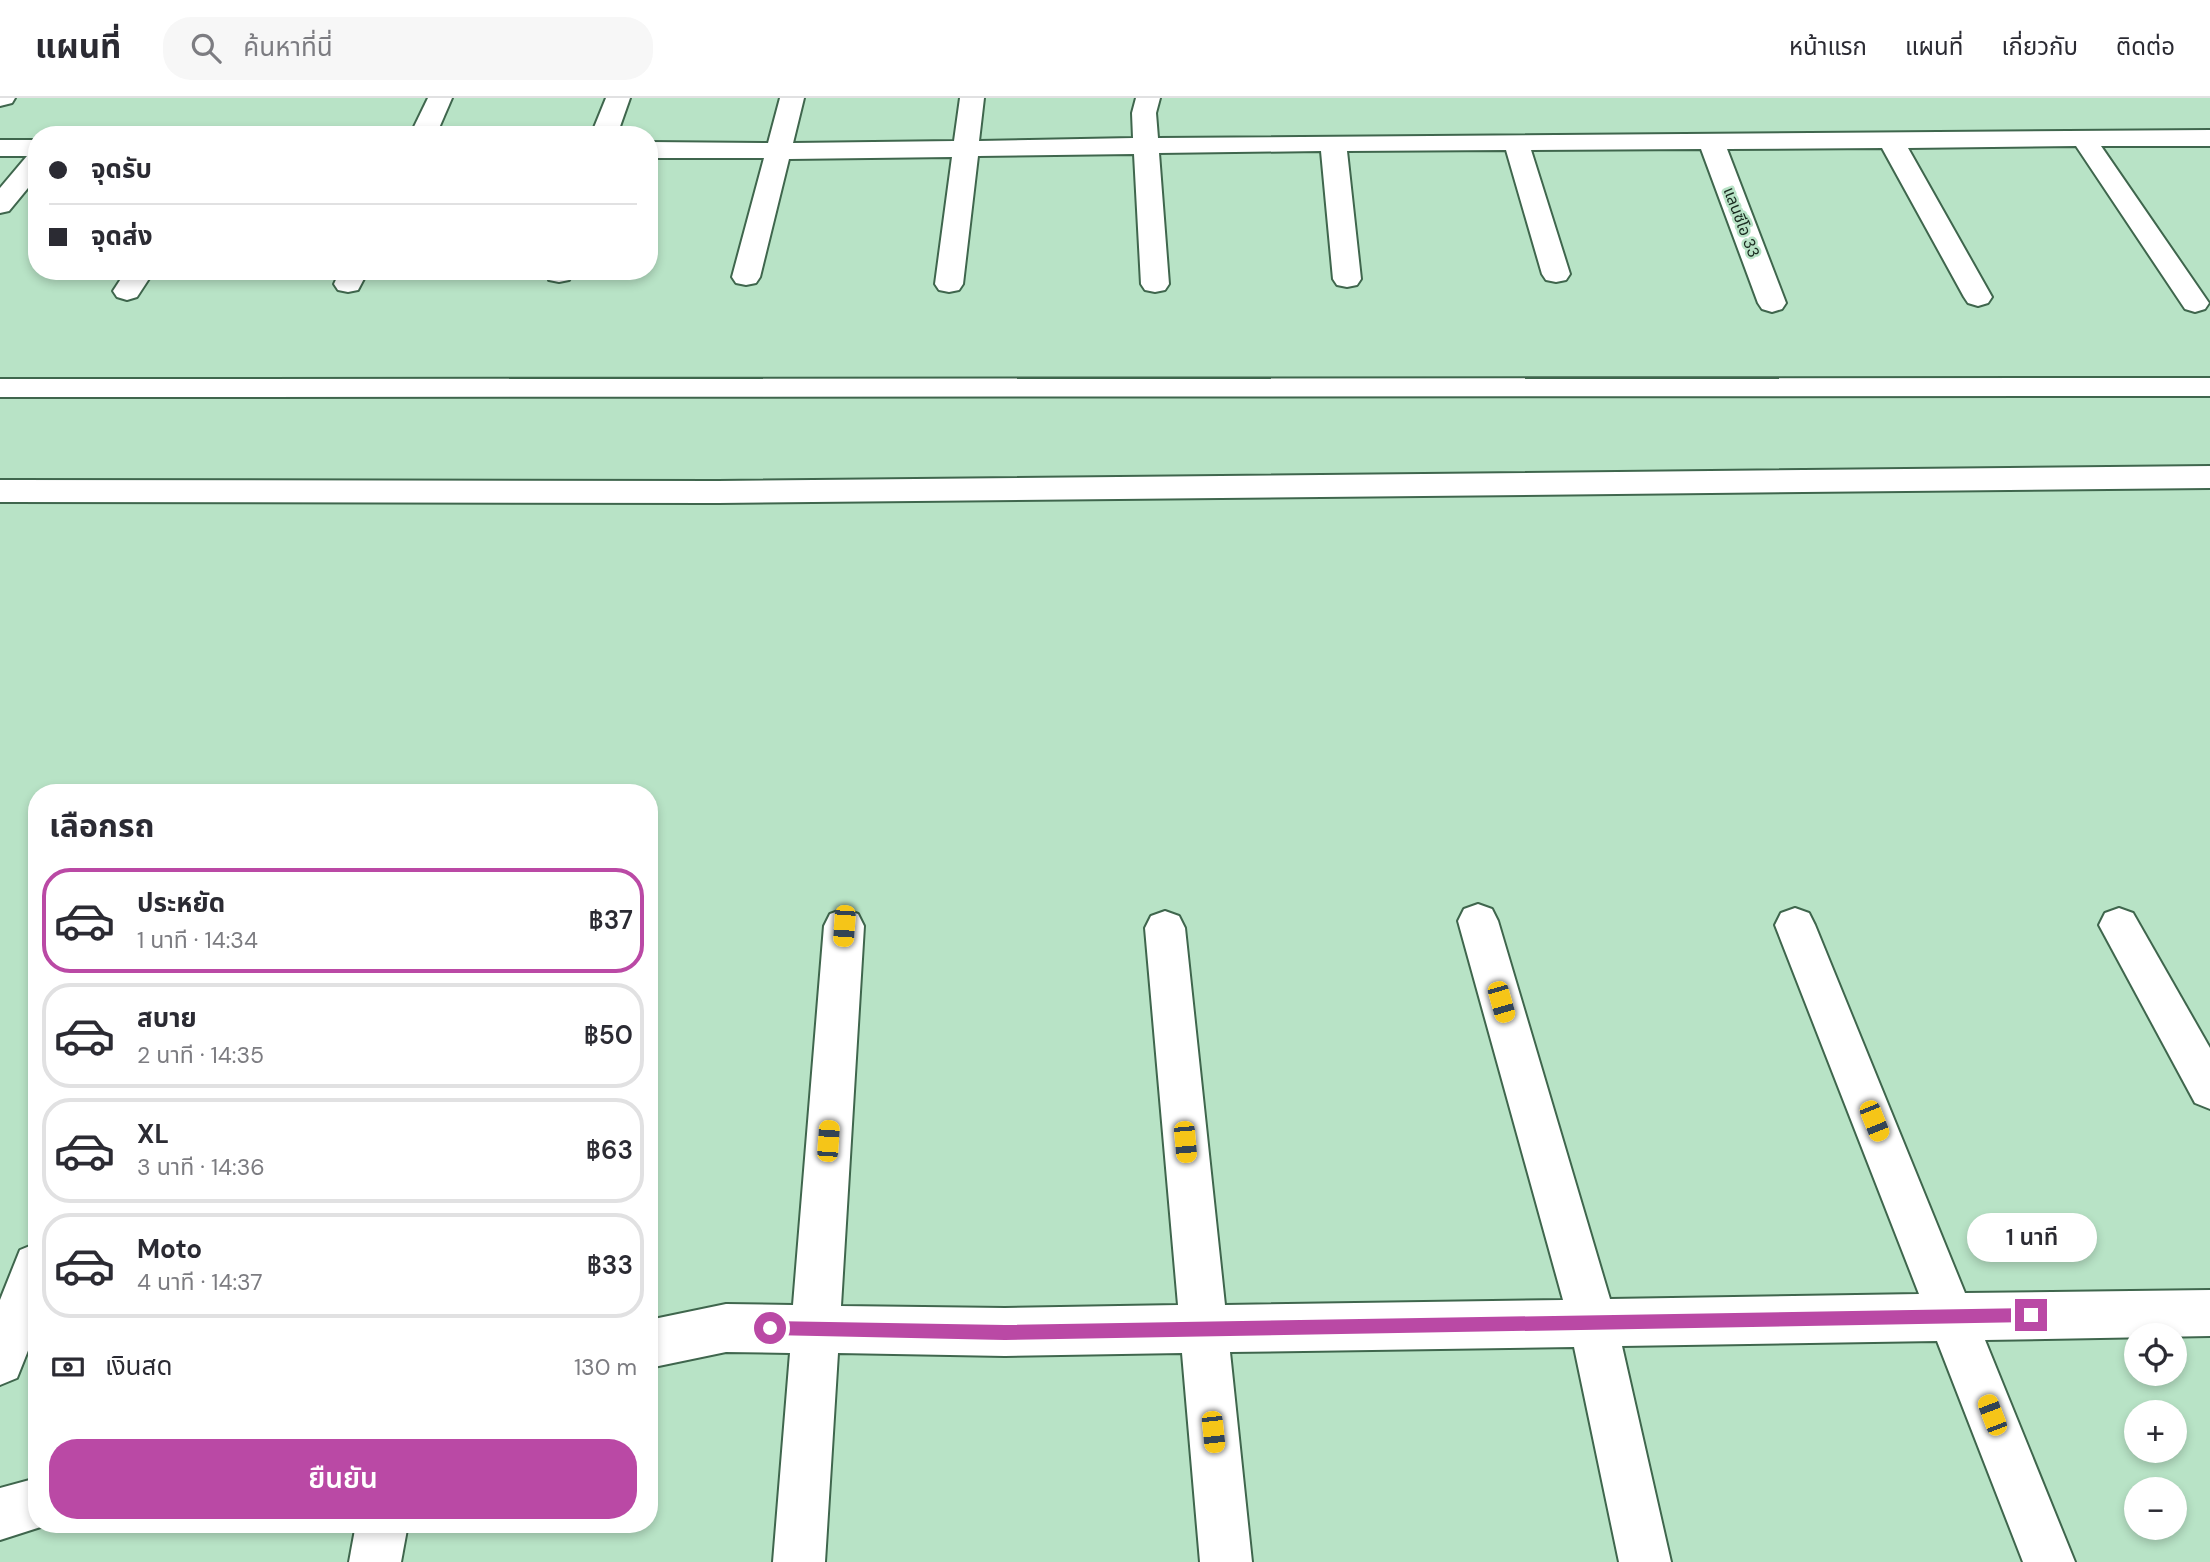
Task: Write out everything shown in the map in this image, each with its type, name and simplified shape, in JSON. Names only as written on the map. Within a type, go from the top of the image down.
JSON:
[{"type":"street","points":[[427,126],[440,98]]},
{"type":"street","points":[[607,126],[618,98]]},
{"type":"street","points":[[746,276],[792,98]]},
{"type":"street","points":[[949,284],[972,98]]},
{"type":"street","points":[[1148,98],[1144,113],[1155,284]]},
{"type":"street","points":[[2083,138],[2194,303]]},
{"type":"street","points":[[658,150],[2210,138]]},
{"type":"street","points":[[1890,139],[1978,297]]},
{"type":"street","name":"แลนซีโอ 33","points":[[1711,141],[1772,303]]},
{"type":"street","points":[[1516,142],[1556,274]]},
{"type":"street","points":[[1333,143],[1347,279]]},
{"type":"street","points":[[0,148],[28,148]]},
{"type":"street","points":[[0,205],[28,171]]},
{"type":"street","points":[[0,388],[2210,387]]},
{"type":"street","points":[[0,491],[705,492],[2210,477]]},
{"type":"street","points":[[1478,921],[1593,1323],[1644,1562]]},
{"type":"street","points":[[1795,925],[1954,1316],[2049,1562]]},
{"type":"street","points":[[2119,925],[2210,1090]]},
{"type":"street","points":[[799,1562],[844,926]]},
{"type":"street","points":[[1165,928],[1226,1562]]},
{"type":"street","points":[[0,1361],[28,1289]]},
{"type":"street","points":[[658,1342],[726,1328],[1005,1332],[2210,1313]]},
{"type":"street","points":[[0,1514],[28,1506]]},
{"type":"street","points":[[375,1562],[380,1533]]},
{"type":"route","points":[[770,1328],[1005,1332],[2031,1315]]}]
